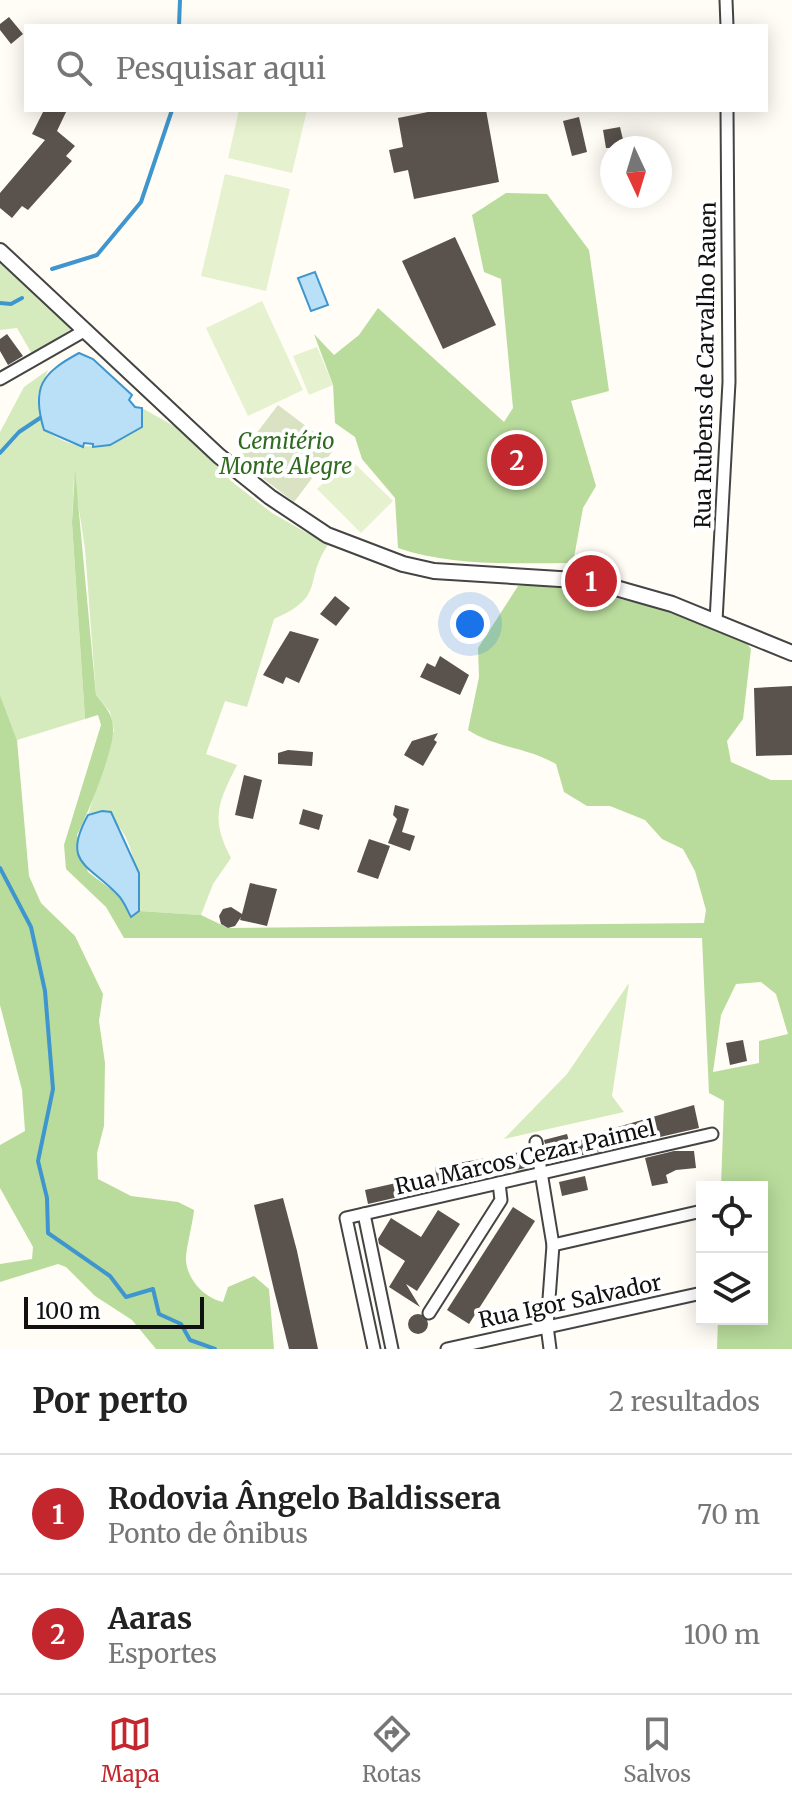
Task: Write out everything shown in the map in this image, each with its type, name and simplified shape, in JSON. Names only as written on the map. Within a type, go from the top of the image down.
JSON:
[{"type":"street","points":[[726,0],[727,24]]},
{"type":"street","name":"Rua Rubens de Carvalho Rauen","points":[[716,621],[729,382],[727,112]]},
{"type":"street","points":[[0,251],[247,480],[289,511],[347,544],[403,564],[434,571],[591,581],[716,621],[792,653]]},
{"type":"street","points":[[0,379],[84,331]]},
{"type":"street","name":"Rua Marcos Cezar Paimel","points":[[374,1349],[346,1218],[712,1134]]},
{"type":"street","points":[[536,1142],[553,1245],[547,1326],[550,1349]]},
{"type":"street","points":[[429,1313],[501,1200],[499,1183]]},
{"type":"street","points":[[553,1245],[696,1212]]},
{"type":"street","points":[[364,1214],[392,1349]]},
{"type":"street","name":"Rua Igor Salvador","points":[[447,1349],[696,1294]]},
{"type":"green space","points":[[239,112],[307,112],[292,173],[228,158]]},
{"type":"green space","points":[[225,174],[290,189],[266,291],[201,276]]},
{"type":"green space","points":[[506,193],[547,194],[589,250],[609,391],[571,401],[596,486],[583,508],[573,563],[463,561],[398,548],[395,498],[362,459],[355,437],[335,423],[333,385],[314,334],[334,355],[359,335],[378,308],[504,422],[513,408],[501,279],[484,272],[472,215]]},
{"type":"green space","points":[[0,261],[71,329],[32,354],[17,328],[0,330]]},
{"type":"green space","points":[[262,301],[303,390],[248,416],[206,328]]},
{"type":"green space","points":[[317,347],[333,385],[309,395],[293,356]]},
{"type":"green space","points":[[48,370],[38,394],[44,430],[72,444],[94,446],[141,427],[142,408],[181,430],[231,481],[272,513],[328,545],[308,595],[291,611],[274,619],[247,707],[225,701],[206,754],[237,765],[219,811],[220,832],[231,858],[213,884],[201,915],[139,911],[132,855],[122,831],[102,811],[88,815],[114,730],[110,712],[96,695],[85,549],[74,477],[72,523],[85,719],[17,740],[0,695],[0,432],[24,387]]},
{"type":"green space","name":"Cemitério Monte Alegre","points":[[278,405],[335,448],[294,502],[237,459]]},
{"type":"green space","points":[[349,458],[393,501],[361,533],[317,489]]},
{"type":"green space","points":[[75,470],[96,695],[113,723],[105,766],[77,835],[88,872],[120,896],[131,917],[139,911],[201,915],[228,928],[704,923],[706,910],[695,871],[683,849],[662,839],[645,820],[610,806],[587,806],[564,792],[556,764],[489,741],[468,730],[479,677],[478,648],[518,586],[528,585],[614,597],[691,620],[746,642],[751,649],[743,719],[727,741],[731,762],[771,780],[792,780],[792,1349],[717,1349],[718,1325],[768,1325],[768,1181],[721,1181],[724,1101],[709,1093],[702,938],[124,938],[106,907],[66,869],[64,845],[101,725],[98,715],[85,719],[72,523]],"holes":[[[761,982],[776,994],[788,1034],[759,1041],[759,1063],[713,1072],[721,1015],[736,984]]]},
{"type":"green space","points":[[0,695],[17,740],[29,876],[41,903],[75,936],[103,994],[99,1021],[105,1063],[104,1126],[97,1153],[98,1179],[131,1196],[178,1202],[194,1210],[186,1257],[187,1268],[194,1282],[204,1293],[223,1302],[228,1287],[254,1276],[269,1289],[274,1349],[156,1349],[132,1320],[95,1296],[66,1267],[58,1264],[0,1282],[0,1264],[32,1259],[33,1247],[0,1188],[0,1145],[25,1131],[22,1090],[0,1005]]},
{"type":"green space","points":[[629,983],[612,1096],[624,1112],[504,1139],[567,1074]]},
{"type":"water","points":[[315,272],[328,305],[311,311],[298,278]]},
{"type":"water","points":[[79,353],[93,359],[132,395],[129,400],[135,407],[142,408],[142,427],[110,445],[93,447],[93,444],[84,443],[83,447],[44,430],[39,403],[43,383],[56,367]]},
{"type":"water","points":[[111,812],[139,873],[139,911],[131,917],[120,897],[82,862],[78,854],[80,831],[88,815]]},
{"type":"building","points":[[9,17],[23,34],[11,44],[0,30],[0,24]]},
{"type":"building","points":[[43,112],[66,112],[57,131],[75,146],[66,156],[72,161],[28,210],[22,206],[12,218],[0,208],[0,193],[45,140],[32,134]]},
{"type":"building","points":[[428,112],[486,112],[499,182],[414,199],[408,170],[394,173],[389,150],[403,147],[398,118]]},
{"type":"building","points":[[579,117],[587,152],[572,156],[563,121]]},
{"type":"building","points":[[620,127],[622,136],[604,136],[603,130]]},
{"type":"building","points":[[455,237],[496,325],[443,349],[402,261]]},
{"type":"building","points":[[7,334],[23,356],[8,365],[0,351],[0,339]]},
{"type":"building","points":[[335,596],[350,608],[336,626],[320,614]]},
{"type":"building","points":[[290,631],[319,639],[299,683],[286,677],[283,684],[263,675]]},
{"type":"building","points":[[440,656],[469,675],[460,695],[420,677],[427,663],[435,667]]},
{"type":"building","points":[[792,686],[792,755],[756,756],[754,688]]},
{"type":"building","points":[[438,733],[434,740],[437,742],[423,766],[404,755],[412,741]]},
{"type":"building","points":[[288,750],[313,752],[312,766],[278,764],[278,753]]},
{"type":"building","points":[[244,775],[262,780],[253,819],[235,815]]},
{"type":"building","points":[[395,805],[409,809],[402,832],[415,836],[410,851],[388,843],[397,819],[393,815]]},
{"type":"building","points":[[303,809],[323,815],[319,830],[299,824]]},
{"type":"building","points":[[369,839],[390,846],[378,879],[357,872]]},
{"type":"building","points":[[250,883],[277,889],[267,926],[240,920],[241,917],[235,926],[228,928],[221,924],[219,916],[223,909],[231,907],[242,914]]},
{"type":"building","points":[[743,1040],[747,1061],[730,1065],[726,1043]]},
{"type":"building","points":[[694,1105],[699,1128],[552,1162],[549,1148],[546,1148],[544,1140],[567,1134],[569,1141]]},
{"type":"building","points":[[674,1151],[694,1151],[696,1168],[676,1170],[666,1175],[668,1183],[652,1186],[645,1158]]},
{"type":"building","points":[[521,1152],[525,1168],[368,1204],[365,1190],[436,1174],[435,1167]]},
{"type":"building","points":[[585,1176],[588,1190],[562,1196],[559,1182]]},
{"type":"building","points":[[283,1198],[318,1349],[289,1349],[254,1205]]},
{"type":"building","points":[[513,1207],[535,1221],[469,1324],[447,1310]]},
{"type":"building","points":[[438,1210],[460,1224],[417,1291],[406,1284],[420,1307],[389,1287],[405,1261],[379,1244],[378,1239],[391,1218],[421,1237]]},
{"type":"building","points":[[418,1314],[425,1317],[428,1324],[425,1331],[418,1334],[411,1331],[408,1324],[411,1317]]},
{"type":"waterway","points":[[179,24],[180,0]]},
{"type":"waterway","points":[[52,269],[97,255],[141,202],[171,112]]},
{"type":"waterway","points":[[0,303],[11,304],[22,298]]},
{"type":"waterway","points":[[0,453],[19,432],[40,418]]},
{"type":"waterway","points":[[0,868],[31,927],[45,991],[53,1089],[38,1161],[47,1198],[48,1233],[110,1276],[126,1297],[153,1289],[159,1314],[181,1324],[190,1340],[215,1349]]},
{"type":"place","name":"Aaras","points":[[517,460]]},
{"type":"place","name":"Rodovia Ângelo Baldissera","points":[[591,581]]}]
